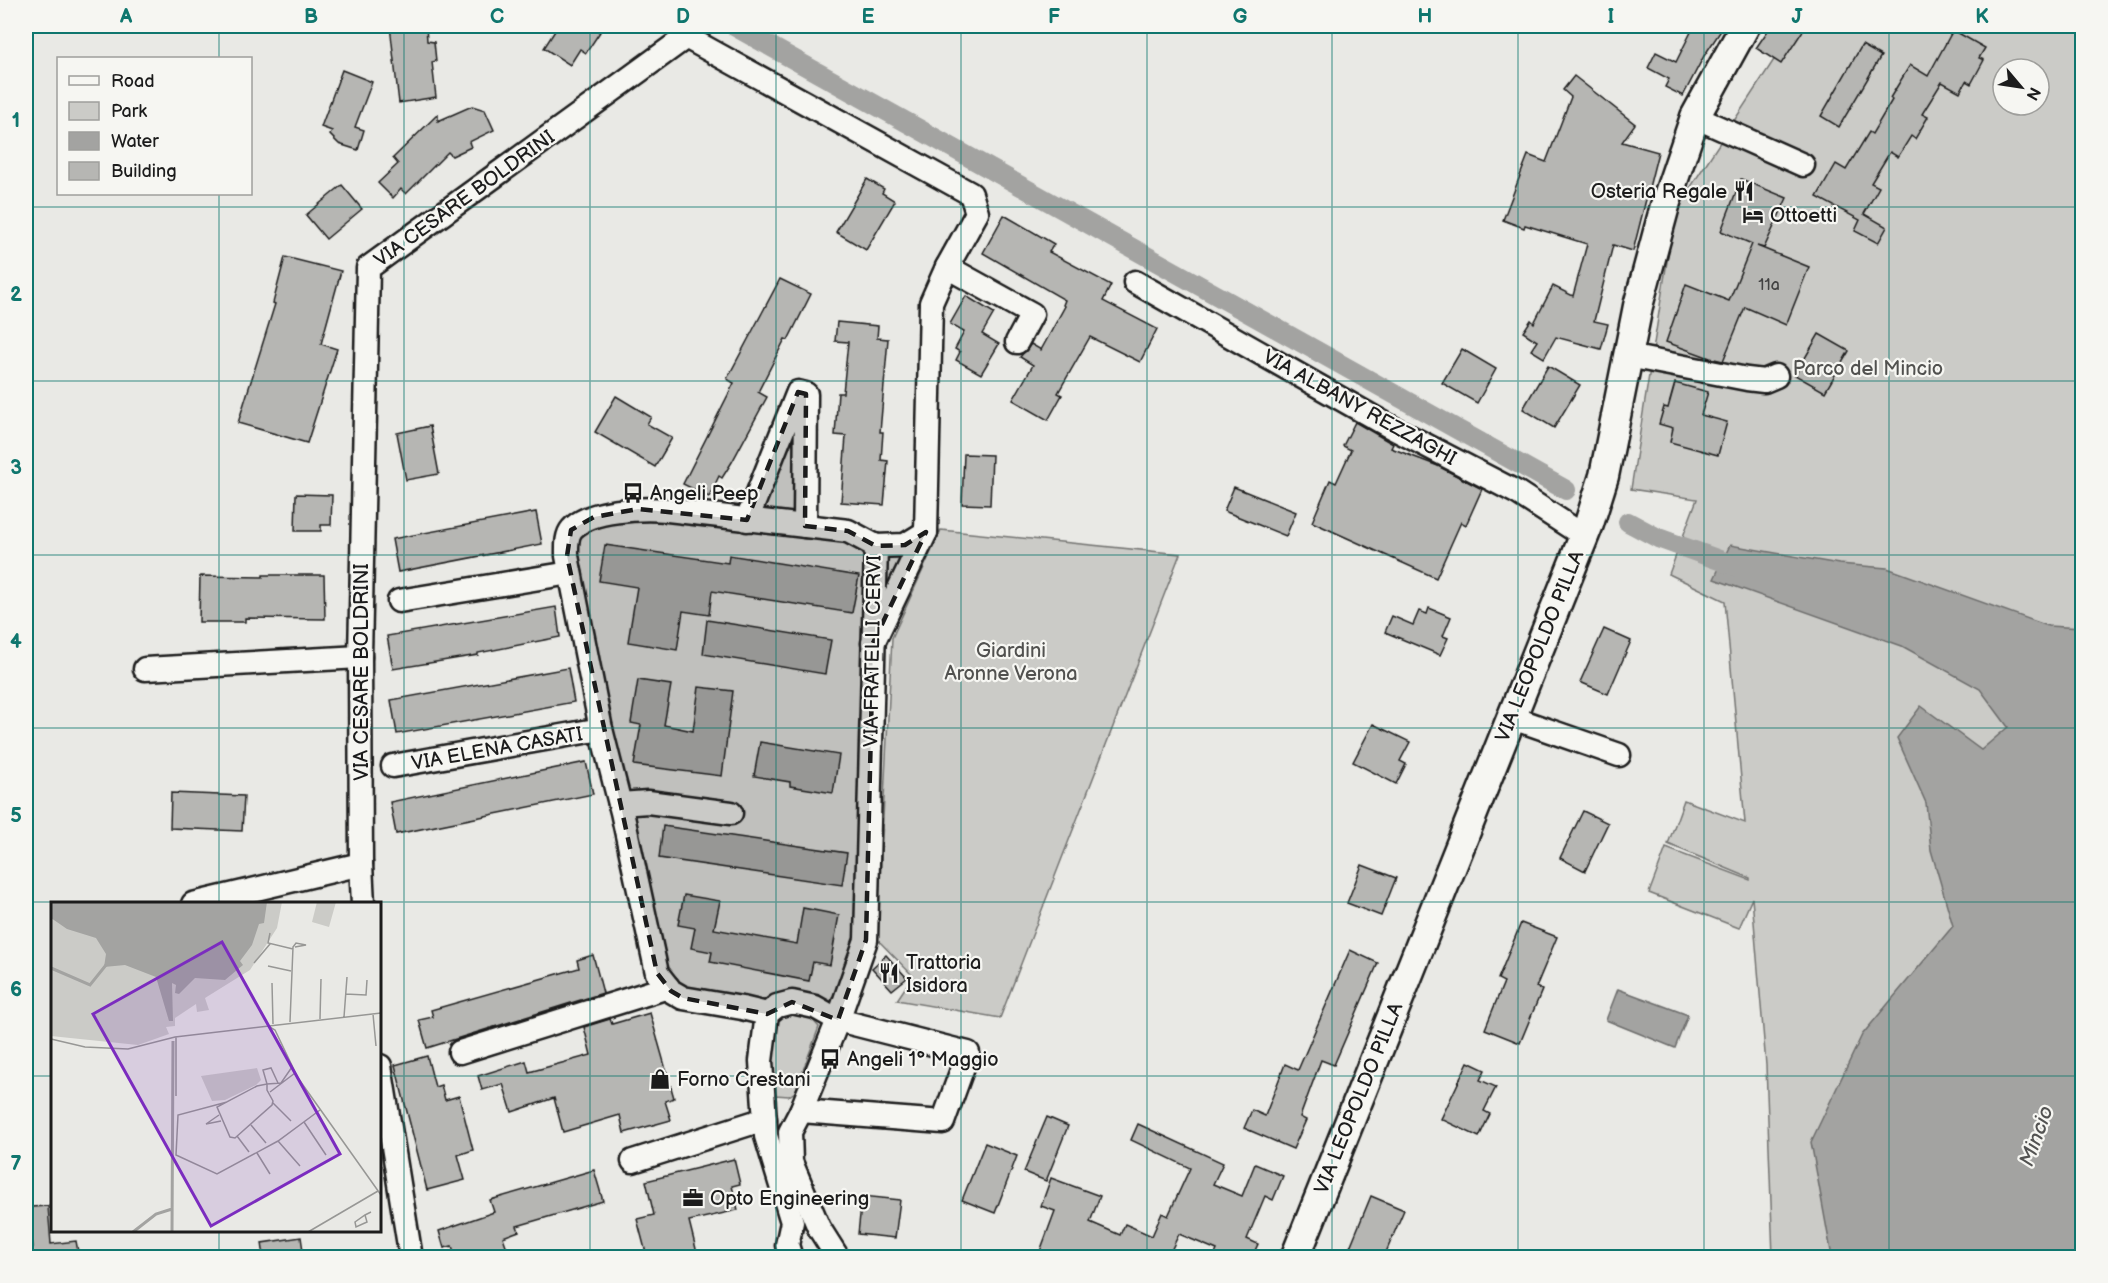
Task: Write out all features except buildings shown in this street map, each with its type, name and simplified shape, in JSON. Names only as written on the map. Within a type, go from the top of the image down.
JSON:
[{"type":"main road","name":"VIA LEOPOLDO PILLA","points":[[1295,1257],[1586,530],[1604,476],[1638,306],[1663,210],[1695,117],[1745,26]]},
{"type":"main road","points":[[1284,1257],[1300,1219],[1338,1147]]},
{"type":"street","name":"VIA CESARE BOLDRINI","points":[[363,902],[360,657],[368,268],[686,37],[971,194],[977,213],[947,267],[931,303],[926,532]]},
{"type":"street","points":[[1695,117],[1803,165]]},
{"type":"street","points":[[947,267],[1032,314],[1017,342]]},
{"type":"street","name":"VIA ALBANY REZZAGHI","points":[[1135,282],[1388,425],[1586,530]]},
{"type":"street","points":[[1628,356],[1747,379],[1764,381],[1776,376]]},
{"type":"street","points":[[747,520],[798,392],[806,394],[805,526]]},
{"type":"street","name":"VIA FRATELLI CERVI","points":[[570,573],[567,541],[571,530],[579,524],[613,511],[668,510],[848,531],[876,546],[866,940],[838,1020],[801,1111],[790,1132],[791,1162],[819,1228],[838,1257]]},
{"type":"street","points":[[876,546],[905,545],[926,532]]},
{"type":"street","points":[[873,643],[926,532]]},
{"type":"street","points":[[399,601],[570,573],[601,729],[657,973],[671,991],[683,998],[767,1014]]},
{"type":"street","points":[[145,669],[360,657]]},
{"type":"street","points":[[1510,717],[1619,755]]},
{"type":"street","name":"VIA ELENA CASATI","points":[[393,766],[601,729]]},
{"type":"street","points":[[620,804],[648,802],[731,813]]},
{"type":"street","points":[[197,902],[361,864]]},
{"type":"street","points":[[460,1052],[668,987]]},
{"type":"street","points":[[785,1253],[792,1222],[766,1136],[761,1061],[767,1014],[777,1006],[792,1002],[815,1007],[838,1020],[968,1053],[943,1122],[801,1111]]},
{"type":"street","points":[[381,1080],[386,1147],[411,1257]]},
{"type":"street","points":[[633,1161],[765,1119]]},
{"type":"street","points":[[817,1257],[819,1228]]},
{"type":"highlighted area","points":[[798,392],[806,394],[805,526],[848,531],[876,546],[905,545],[926,532],[873,643],[866,940],[838,1020],[792,1002],[767,1014],[683,998],[671,991],[657,973],[567,556],[571,530],[594,517],[638,509],[747,520]]},
{"type":"green space","name":"Parco del Mincio","points":[[1796,26],[2082,26],[2082,1257],[1773,1257],[1766,1065],[1752,898],[1739,928],[1649,893],[1666,848],[1750,880],[1750,878],[1668,844],[1684,800],[1745,823],[1725,601],[1669,574],[1697,499],[1631,489],[1675,211]]},
{"type":"green space","name":"Giardini Aronne Verona","points":[[941,530],[1180,554],[1000,1018],[897,1000],[913,976],[877,939],[892,638]]},
{"type":"green space","points":[[785,1012],[808,1015],[819,1027],[795,1092],[789,1096],[775,1095],[771,1090],[772,1023]]},
{"type":"water","name":"Mincio","points":[[1730,545],[1839,564],[1887,568],[2048,626],[2082,628],[2082,1257],[1832,1257],[1811,1142],[1862,1035],[1953,926],[1931,850],[1926,803],[1897,738],[1921,706],[1981,750],[2008,727],[1980,689],[1902,646],[1714,579]]},
{"type":"water","points":[[1618,989],[1688,1015],[1675,1048],[1606,1020]]},
{"type":"waterway","points":[[734,26],[1566,490]]},
{"type":"waterway","points":[[1628,522],[1658,538],[1747,570]]},
{"type":"place","name":"Osteria Regale","points":[[1744,191]]},
{"type":"place","name":"Ottoetti","points":[[1753,215]]},
{"type":"place","name":"Angeli Peep","points":[[633,493]]},
{"type":"place","name":"Trattoria Isidora","points":[[889,973]]},
{"type":"place","name":"Angeli 1° Maggio","points":[[830,1059]]},
{"type":"place","name":"Forno Crestani","points":[[660,1079]]},
{"type":"place","name":"Opto Engineering","points":[[693,1198]]}]
